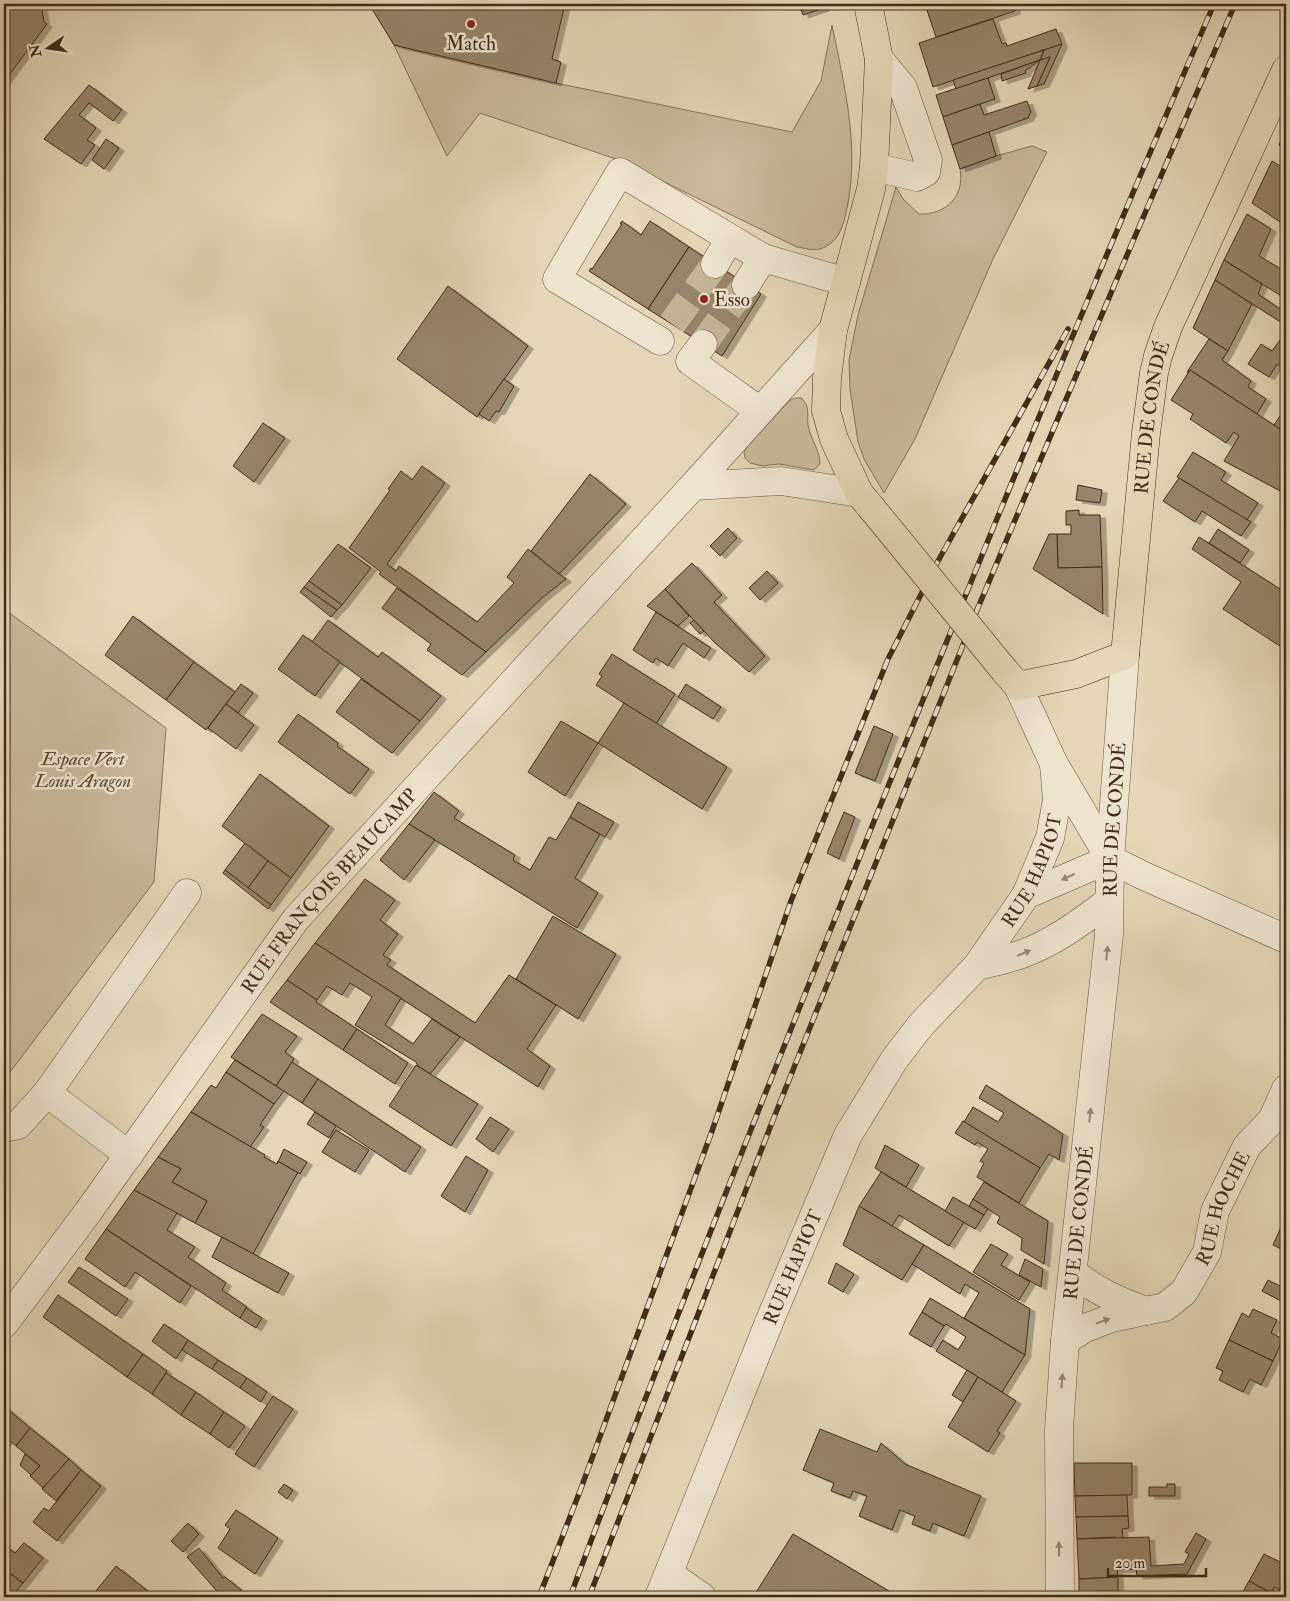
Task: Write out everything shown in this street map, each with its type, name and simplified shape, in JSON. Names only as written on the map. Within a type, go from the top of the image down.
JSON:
[{"type":"main road","points":[[868,4],[879,59],[874,167],[871,189],[833,330],[826,411],[834,439],[864,500],[1011,678],[1076,674],[1125,655]]},
{"type":"main road","name":"RUE DE CONDÉ","points":[[1125,655],[1146,433],[1158,356],[1168,327],[1286,70]]},
{"type":"street","points":[[874,167],[917,177],[926,172],[928,160],[903,88],[879,59]]},
{"type":"street","points":[[760,411],[696,353],[666,332],[557,280],[620,172],[763,258],[846,282]]},
{"type":"street","points":[[715,264],[730,238]]},
{"type":"street","points":[[746,284],[763,258]]},
{"type":"street","name":"RUE FRANÇOIS BEAUCAMP","points":[[4,1324],[88,1212],[296,919],[693,486],[833,330]]},
{"type":"street","points":[[693,486],[781,481],[864,500]]},
{"type":"street","name":"RUE DE CONDÉ","points":[[1060,1597],[1058,1429],[1065,1341],[1109,935],[1110,858],[1125,655]]},
{"type":"street","points":[[1011,678],[1054,764],[1110,858],[1144,876],[1286,939]]},
{"type":"street","name":"RUE HAPIOT","points":[[664,1586],[772,1315],[848,1135],[894,1060],[920,1026],[977,966],[1026,895],[1050,838],[1058,800],[1054,764]]},
{"type":"street","points":[[1026,895],[1110,858]]},
{"type":"street","points":[[4,1128],[18,1125],[47,1092],[188,893]]},
{"type":"street","name":"RUE HAPIOT","points":[[977,966],[1018,956],[1044,945],[1081,922],[1109,901]]},
{"type":"street","name":"RUE HOCHE","points":[[1065,1341],[1090,1326],[1111,1318],[1165,1307],[1184,1292],[1207,1252],[1215,1211],[1248,1146],[1272,1120],[1286,1089]]},
{"type":"street","points":[[47,1092],[128,1155]]},
{"type":"street","points":[[1073,1272],[1086,1283],[1113,1299],[1146,1311]]},
{"type":"street","points":[[664,1586],[702,1597]]},
{"type":"green space","points":[[832,25],[849,114],[852,158],[851,181],[847,210],[837,237],[827,246],[814,250],[797,247],[619,160],[480,113],[447,156],[394,45],[556,83],[792,132],[821,81]]},
{"type":"green space","points":[[1032,146],[1047,152],[993,259],[915,439],[884,493],[864,459],[858,442],[850,389],[849,360],[858,315],[896,187],[903,199],[919,214],[938,211],[951,202],[960,188],[960,169]]},
{"type":"green space","points":[[801,398],[806,404],[809,430],[820,464],[814,470],[779,464],[763,466],[750,463],[745,458],[744,452],[747,447],[789,401]]},
{"type":"green space","name":"Espace Vert Louis Aragon","points":[[4,609],[166,728],[154,882],[4,1080]]},
{"type":"building","points":[[7,4],[41,4],[44,22],[47,24],[4,82],[4,8]]},
{"type":"building","name":"Match","points":[[369,4],[565,4],[552,59],[561,62],[556,83],[394,45]]},
{"type":"building","points":[[799,4],[823,4],[824,8],[803,15]]},
{"type":"building","points":[[925,4],[967,4],[968,7],[979,4],[1013,4],[1015,11],[936,37]]},
{"type":"building","points":[[993,19],[1002,44],[1006,43],[1007,46],[1056,29],[1062,44],[933,87],[919,43]]},
{"type":"building","points":[[1062,44],[1044,84],[1037,86],[1050,57],[1040,60],[1044,50]]},
{"type":"building","points":[[1044,50],[1040,60],[956,89],[953,80]]},
{"type":"building","points":[[1050,57],[1037,86],[1028,89],[1040,60]]},
{"type":"building","points":[[1040,60],[1025,71],[1026,73],[1002,81],[1001,74]]},
{"type":"building","points":[[988,78],[995,99],[943,117],[936,95]]},
{"type":"building","points":[[89,85],[122,110],[113,121],[89,103],[79,115],[96,128],[87,140],[95,145],[81,164],[44,139]]},
{"type":"building","points":[[1027,101],[1031,112],[1028,118],[952,145],[943,117],[980,104],[984,115]]},
{"type":"building","points":[[1286,130],[1286,150],[1279,145]]},
{"type":"building","points":[[989,132],[996,156],[960,169],[952,145]]},
{"type":"building","points":[[106,139],[119,148],[104,169],[92,160]]},
{"type":"building","points":[[1272,161],[1286,170],[1286,226],[1252,203]]},
{"type":"building","points":[[1247,214],[1271,229],[1259,256],[1286,272],[1286,297],[1283,297],[1224,260]]},
{"type":"building","points":[[622,221],[641,235],[650,221],[689,247],[648,309],[589,271],[622,224],[620,224]]},
{"type":"building","points":[[689,247],[761,294],[722,356],[648,309]]},
{"type":"building","points":[[1224,260],[1262,284],[1258,294],[1286,313],[1282,323],[1215,280]]},
{"type":"building","points":[[1215,280],[1252,304],[1228,351],[1193,328]]},
{"type":"building","points":[[448,286],[528,346],[477,417],[397,359]]},
{"type":"building","points":[[1209,339],[1228,351],[1222,360],[1251,381],[1248,387],[1266,399],[1257,414],[1190,370],[1187,372]]},
{"type":"building","points":[[1280,340],[1286,344],[1286,370],[1277,364],[1269,377],[1248,364],[1261,344],[1272,351]]},
{"type":"building","points":[[1190,370],[1286,433],[1286,494],[1224,461],[1239,436],[1234,432],[1226,443],[1190,419],[1193,414],[1171,400]]},
{"type":"building","points":[[504,379],[514,386],[499,412],[496,411],[489,421],[479,414]]},
{"type":"building","points":[[1284,410],[1286,411],[1286,433],[1274,425]]},
{"type":"building","points":[[263,423],[285,438],[254,482],[233,466]]},
{"type":"building","points":[[1193,452],[1226,472],[1221,480],[1258,503],[1247,520],[1177,477]]},
{"type":"building","points":[[422,466],[445,483],[387,564],[396,571],[399,566],[477,622],[514,583],[507,577],[528,549],[566,579],[542,598],[486,652],[379,574],[381,572],[349,548],[390,490],[388,489],[401,471],[412,480]]},
{"type":"building","points":[[590,474],[626,504],[559,574],[531,551]]},
{"type":"building","points":[[1179,478],[1251,522],[1241,536],[1202,511],[1195,522],[1163,501]]},
{"type":"building","points":[[1078,485],[1102,490],[1100,503],[1076,500]]},
{"type":"building","points":[[1079,510],[1079,515],[1100,515],[1102,567],[1058,568],[1057,534],[1071,534],[1071,525],[1066,525],[1066,511]]},
{"type":"building","points":[[728,528],[737,538],[720,556],[710,546]]},
{"type":"building","points":[[1218,529],[1249,550],[1240,563],[1209,543]]},
{"type":"building","points":[[1049,534],[1057,534],[1058,568],[1102,567],[1103,614],[1033,569]]},
{"type":"building","points":[[1199,537],[1286,593],[1286,650],[1223,609],[1241,582],[1192,549]]},
{"type":"building","points":[[338,544],[371,568],[342,605],[309,581]]},
{"type":"building","points":[[692,563],[722,595],[714,602],[765,656],[749,672],[715,643],[665,589]]},
{"type":"building","points":[[767,571],[778,583],[760,600],[749,588]]},
{"type":"building","points":[[309,581],[342,605],[337,610],[304,587]]},
{"type":"building","points":[[304,587],[337,610],[331,617],[300,592]]},
{"type":"building","points":[[397,588],[486,652],[462,675],[427,650],[431,644],[382,608]]},
{"type":"building","points":[[665,589],[689,616],[678,626],[647,606]]},
{"type":"building","points":[[656,612],[711,648],[704,658],[683,643],[668,666],[656,658],[653,663],[633,650]]},
{"type":"building","points":[[133,616],[194,662],[166,700],[105,655]]},
{"type":"building","points":[[328,620],[378,657],[382,652],[441,696],[420,721],[312,642]]},
{"type":"building","points":[[694,620],[704,631],[700,634],[690,623]]},
{"type":"building","points":[[303,635],[340,662],[315,696],[278,669]]},
{"type":"building","points":[[612,654],[675,694],[656,724],[596,685],[602,676],[599,674]]},
{"type":"building","points":[[194,662],[235,692],[206,730],[166,700]]},
{"type":"building","points":[[361,679],[420,721],[392,753],[336,712]]},
{"type":"building","points":[[241,684],[253,693],[238,713],[226,704]]},
{"type":"building","points":[[686,684],[721,707],[713,719],[678,697]]},
{"type":"building","points":[[624,703],[727,767],[702,809],[598,743]]},
{"type":"building","points":[[226,704],[254,725],[236,749],[208,728]]},
{"type":"building","points":[[298,714],[338,743],[337,746],[369,769],[350,794],[278,742]]},
{"type":"building","points":[[561,721],[598,743],[565,796],[528,772]]},
{"type":"building","points":[[874,726],[893,734],[875,781],[855,773]]},
{"type":"building","points":[[260,774],[329,826],[291,878],[222,826]]},
{"type":"building","points":[[434,792],[459,811],[454,818],[515,855],[513,860],[530,870],[549,837],[556,840],[570,817],[600,834],[575,878],[598,893],[577,928],[409,824]]},
{"type":"building","points":[[578,802],[614,822],[605,837],[570,817]]},
{"type":"building","points":[[844,812],[855,817],[839,859],[827,853]]},
{"type":"building","points":[[409,824],[435,840],[404,880],[380,860]]},
{"type":"building","points":[[245,843],[268,861],[248,888],[225,870]]},
{"type":"building","points":[[268,861],[291,878],[271,905],[248,888]]},
{"type":"building","points":[[225,870],[271,905],[268,909],[223,873]]},
{"type":"building","points":[[365,879],[395,900],[380,920],[398,934],[383,955],[391,960],[387,965],[475,1023],[509,975],[556,1005],[527,1049],[550,1066],[538,1087],[315,943]]},
{"type":"building","points":[[553,916],[616,954],[578,1019],[516,979]]},
{"type":"building","points":[[315,943],[401,998],[385,1025],[413,1044],[432,1019],[460,1037],[430,1074],[418,1066],[416,1062],[355,1025],[372,997],[350,983],[342,995],[327,986],[317,1000],[287,980]]},
{"type":"building","points":[[287,980],[357,1029],[343,1050],[270,1002]]},
{"type":"building","points":[[262,1014],[297,1036],[285,1052],[294,1059],[276,1086],[231,1057]]},
{"type":"building","points":[[357,1029],[408,1063],[395,1084],[343,1050]]},
{"type":"building","points":[[235,1060],[284,1091],[274,1104],[226,1072]]},
{"type":"building","points":[[292,1062],[318,1079],[302,1103],[276,1086]]},
{"type":"building","points":[[416,1065],[478,1104],[451,1146],[389,1106]]},
{"type":"building","points":[[226,1072],[274,1104],[260,1125],[264,1127],[250,1147],[191,1112],[211,1085],[216,1088]]},
{"type":"building","points":[[318,1079],[421,1147],[405,1172],[302,1103]]},
{"type":"building","points":[[986,1085],[1063,1134],[1059,1160],[1049,1154],[1040,1168],[964,1122],[973,1107],[998,1122],[1004,1113],[979,1098]]},
{"type":"building","points":[[191,1112],[265,1155],[264,1157],[277,1164],[278,1161],[298,1172],[253,1254],[195,1223],[207,1201],[172,1182],[181,1169],[158,1157]]},
{"type":"building","points":[[315,1112],[336,1126],[329,1138],[307,1124]]},
{"type":"building","points":[[490,1117],[509,1129],[493,1152],[476,1139]]},
{"type":"building","points":[[963,1121],[1040,1168],[1019,1203],[977,1177],[984,1163],[980,1161],[988,1149],[977,1142],[975,1145],[955,1133]]},
{"type":"building","points":[[336,1130],[369,1150],[355,1172],[322,1152]]},
{"type":"building","points":[[885,1145],[919,1165],[906,1187],[875,1168]]},
{"type":"building","points":[[284,1149],[307,1162],[300,1174],[278,1161]]},
{"type":"building","points":[[466,1156],[488,1170],[465,1212],[441,1196]]},
{"type":"building","points":[[158,1157],[181,1169],[172,1182],[207,1201],[195,1223],[134,1190]]},
{"type":"building","points":[[881,1172],[964,1222],[949,1246],[899,1215],[892,1226],[859,1206]]},
{"type":"building","points":[[984,1182],[1048,1221],[1044,1264],[1021,1250],[1022,1238],[997,1223],[1000,1217],[973,1199]]},
{"type":"building","points":[[134,1190],[177,1213],[167,1230],[195,1247],[188,1257],[226,1283],[222,1290],[247,1307],[240,1318],[106,1229]]},
{"type":"building","points":[[953,1197],[984,1215],[975,1229],[945,1211]]},
{"type":"building","points":[[973,1199],[988,1209],[984,1215],[969,1206]]},
{"type":"building","points":[[859,1206],[924,1245],[902,1280],[843,1245]]},
{"type":"building","points":[[1286,1216],[1286,1251],[1273,1245]]},
{"type":"building","points":[[106,1229],[191,1286],[180,1303],[135,1272],[125,1287],[85,1259]]},
{"type":"building","points":[[222,1237],[289,1273],[278,1293],[212,1257]]},
{"type":"building","points":[[991,1244],[1008,1254],[1001,1265],[1030,1282],[1019,1300],[973,1272]]},
{"type":"building","points":[[924,1245],[1030,1309],[1025,1355],[964,1318],[979,1293],[965,1284],[960,1294],[912,1264]]},
{"type":"building","points":[[1025,1259],[1043,1269],[1041,1287],[1019,1275]]},
{"type":"building","points":[[836,1263],[854,1274],[843,1292],[828,1283]]},
{"type":"building","points":[[79,1267],[128,1299],[116,1316],[68,1282]]},
{"type":"building","points":[[1268,1280],[1286,1289],[1283,1302],[1262,1291]]},
{"type":"building","points":[[58,1295],[143,1354],[127,1377],[43,1317]]},
{"type":"building","points":[[930,1298],[1025,1355],[1002,1392],[936,1351],[943,1340],[958,1350],[966,1337],[922,1312]]},
{"type":"building","points":[[246,1308],[262,1318],[256,1328],[240,1318]]},
{"type":"building","points":[[1253,1309],[1277,1320],[1271,1333],[1283,1339],[1273,1361],[1229,1340],[1242,1313],[1249,1317]]},
{"type":"building","points":[[922,1312],[944,1326],[931,1347],[909,1334]]},
{"type":"building","points":[[164,1324],[188,1340],[176,1359],[152,1341]]},
{"type":"building","points":[[188,1340],[218,1360],[212,1369],[182,1350]]},
{"type":"building","points":[[1229,1340],[1273,1361],[1261,1385],[1250,1379],[1243,1392],[1219,1380],[1223,1371],[1216,1368]]},
{"type":"building","points":[[143,1354],[167,1371],[152,1394],[127,1377]]},
{"type":"building","points":[[218,1360],[247,1378],[240,1388],[212,1369]]},
{"type":"building","points":[[967,1370],[978,1377],[963,1402],[952,1395]]},
{"type":"building","points":[[166,1373],[196,1392],[181,1415],[152,1394]]},
{"type":"building","points":[[978,1377],[1016,1401],[997,1431],[1000,1433],[988,1452],[948,1427]]},
{"type":"building","points":[[247,1378],[267,1392],[261,1402],[240,1388]]},
{"type":"building","points":[[196,1392],[224,1412],[210,1434],[181,1415]]},
{"type":"building","points":[[273,1396],[293,1409],[254,1467],[235,1454]]},
{"type":"building","points":[[4,1406],[30,1428],[16,1446],[8,1439],[4,1444]]},
{"type":"building","points":[[224,1412],[245,1426],[229,1448],[210,1434]]},
{"type":"building","points":[[30,1428],[69,1459],[43,1488],[30,1476],[40,1466],[16,1446]]},
{"type":"building","points":[[820,1429],[877,1452],[881,1443],[905,1464],[981,1496],[964,1536],[933,1523],[930,1531],[912,1524],[915,1516],[900,1510],[892,1530],[859,1516],[867,1496],[853,1491],[850,1498],[831,1491],[834,1483],[803,1470]]},
{"type":"building","points":[[25,1454],[40,1466],[31,1475],[20,1465]]},
{"type":"building","points":[[69,1459],[81,1470],[56,1501],[42,1489]]},
{"type":"building","points":[[1074,1463],[1132,1463],[1132,1495],[1075,1496]]},
{"type":"building","points":[[81,1470],[101,1486],[57,1541],[33,1522],[44,1508],[49,1511]]},
{"type":"building","points":[[284,1484],[293,1490],[287,1499],[278,1492]]},
{"type":"building","points":[[1167,1484],[1175,1484],[1175,1496],[1149,1496],[1149,1487],[1167,1487]]},
{"type":"building","points":[[1127,1495],[1128,1516],[1076,1517],[1075,1496]]},
{"type":"building","points":[[236,1510],[278,1538],[255,1574],[218,1548],[230,1529],[225,1525]]},
{"type":"building","points":[[1128,1516],[1129,1528],[1122,1529],[1123,1538],[1077,1539],[1076,1517]]},
{"type":"building","points":[[188,1523],[199,1534],[183,1552],[171,1541]]},
{"type":"building","points":[[1196,1533],[1206,1539],[1187,1574],[1137,1576],[1136,1569],[1117,1570],[1118,1577],[1079,1579],[1077,1539],[1149,1537],[1151,1566],[1184,1564],[1189,1554],[1185,1552]]},
{"type":"building","points":[[793,1534],[899,1597],[753,1597]]},
{"type":"building","points":[[24,1543],[43,1558],[23,1583],[4,1569],[4,1545],[15,1553]]},
{"type":"building","points":[[199,1548],[223,1578],[225,1577],[241,1590],[237,1597],[226,1597],[215,1589],[187,1557]]},
{"type":"building","points":[[1264,1554],[1286,1565],[1286,1593],[1274,1587],[1271,1593],[1249,1581]]},
{"type":"building","points":[[116,1566],[150,1593],[147,1597],[91,1597]]},
{"type":"building","points":[[4,1569],[23,1583],[11,1597],[4,1596]]},
{"type":"building","points":[[1118,1577],[1118,1597],[1079,1597],[1079,1579]]},
{"type":"building","points":[[1249,1581],[1271,1593],[1268,1597],[1240,1597]]},
{"type":"tunnel","points":[[672,324],[715,264]]},
{"type":"tunnel","points":[[703,344],[746,285]]},
{"type":"railway","points":[[570,1597],[686,1295],[905,745],[1057,373],[1214,4]]},
{"type":"railway","points":[[589,1597],[771,1125],[977,610],[1235,4]]},
{"type":"railway","points":[[539,1597],[580,1491],[712,1131],[791,901],[888,659],[938,561],[1068,329]]},
{"type":"place","name":"Match","points":[[471,24]]},
{"type":"place","name":"Esso","points":[[704,299]]}]
